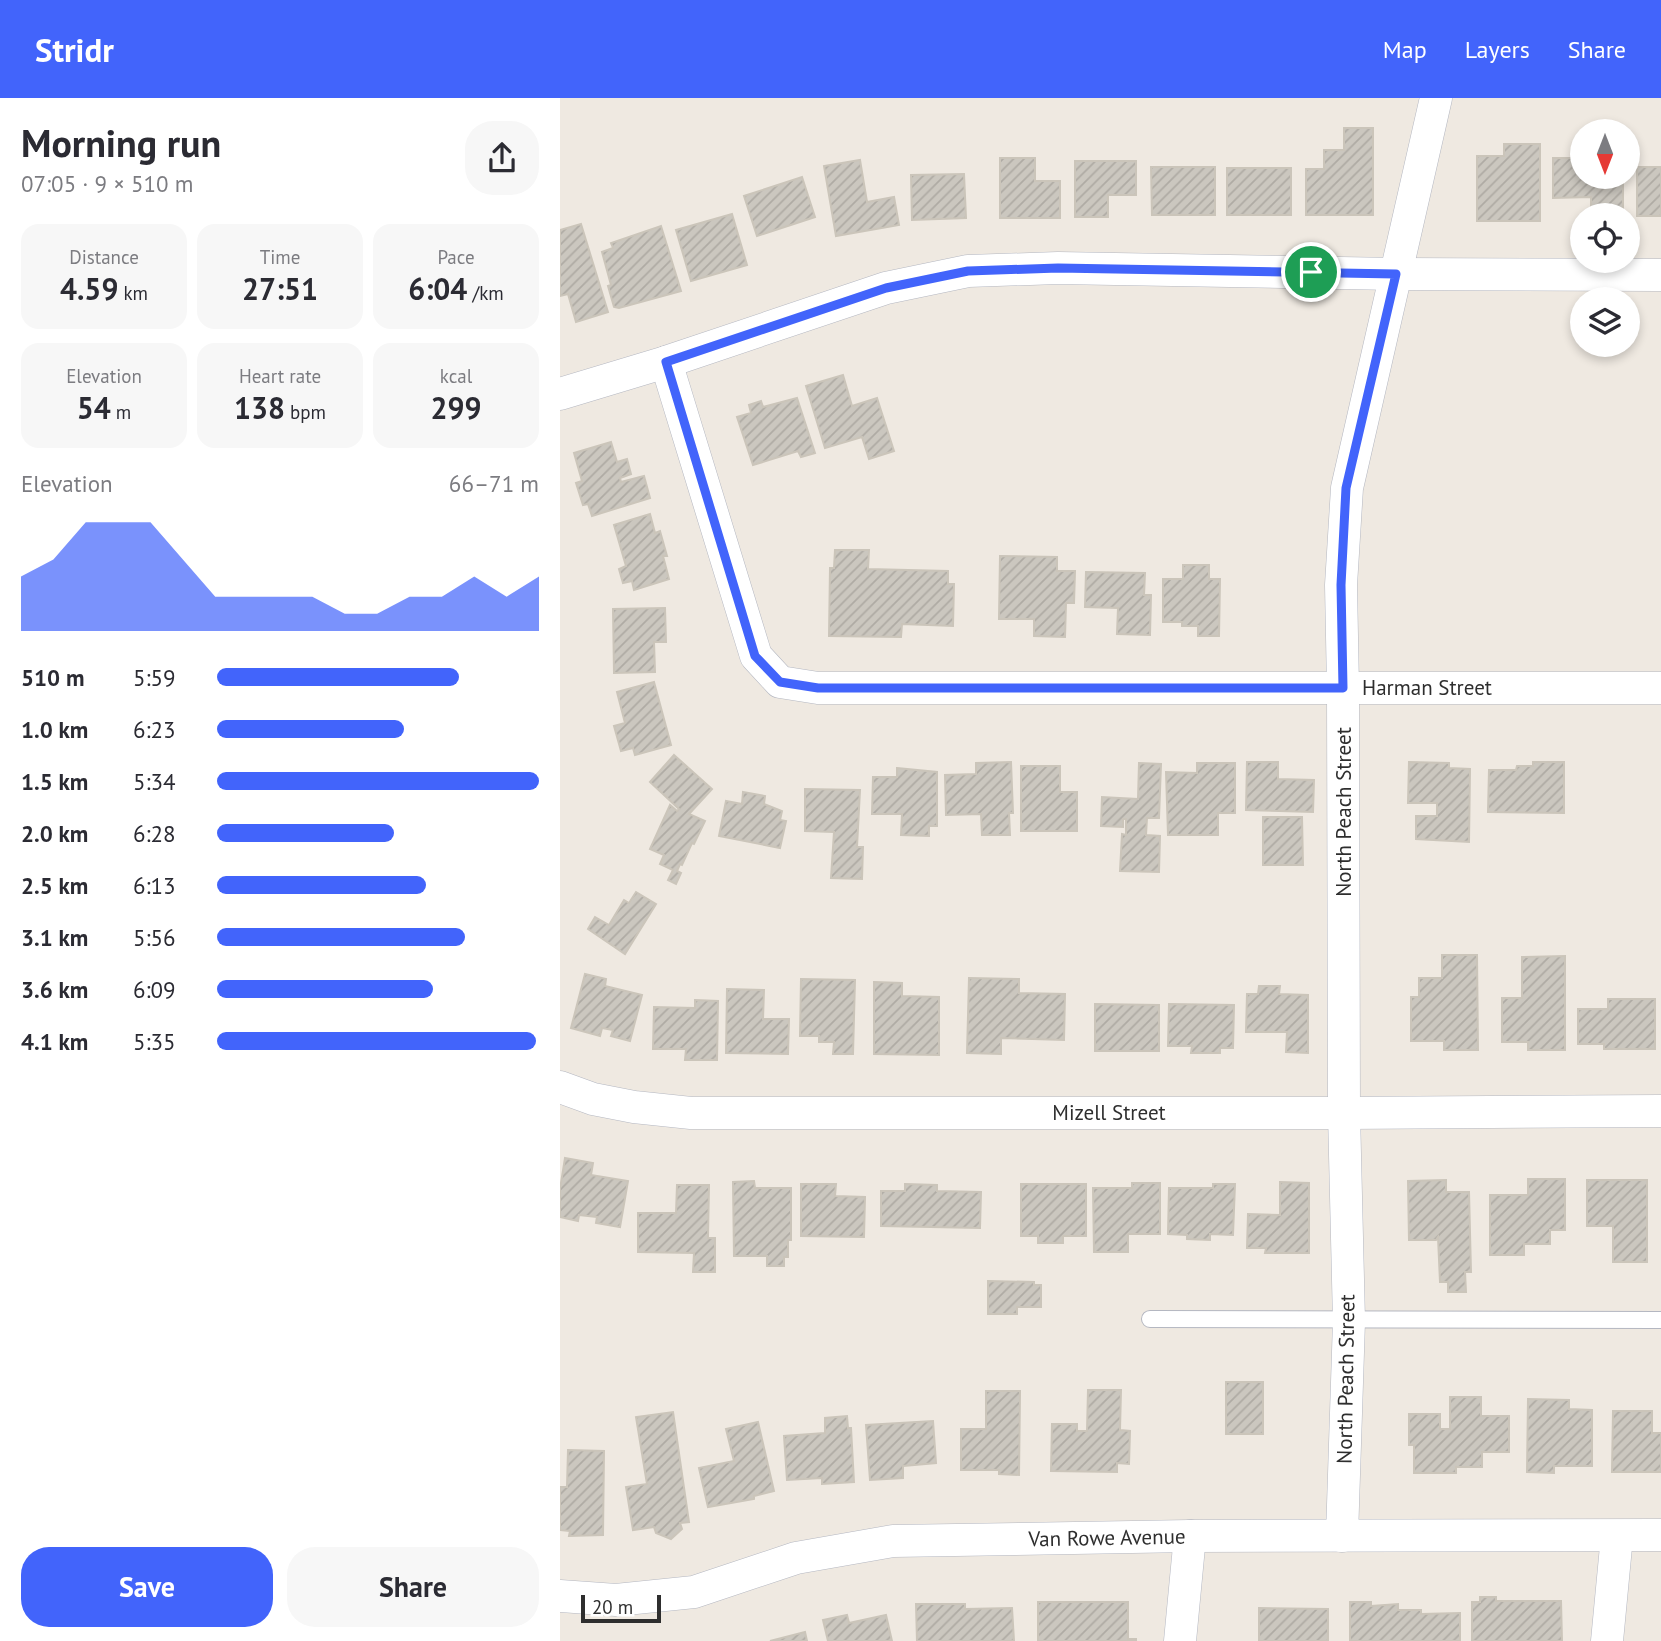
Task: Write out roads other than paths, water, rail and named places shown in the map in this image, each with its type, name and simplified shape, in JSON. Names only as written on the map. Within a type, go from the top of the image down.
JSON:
[{"type":"street","name":"North Peach Street","points":[[1342,1536],[1349,1321],[1344,1113],[1341,585],[1346,488],[1436,98]]},
{"type":"street","points":[[560,394],[666,362],[886,288],[968,271],[1058,268],[1661,275]]},
{"type":"street","name":"Harman Street","points":[[666,362],[755,656],[780,682],[818,688],[1661,688]]},
{"type":"street","name":"Mizell Street","points":[[560,1087],[593,1100],[691,1113],[1661,1111]]},
{"type":"street","name":"Van Rowe Avenue","points":[[560,1596],[616,1600],[694,1592],[796,1558],[893,1541],[1190,1536],[1661,1535]]},
{"type":"street","points":[[1180,1641],[1190,1536]]},
{"type":"street","points":[[1607,1641],[1617,1536]]},
{"type":"lane","points":[[1150,1319],[1661,1320]]}]
